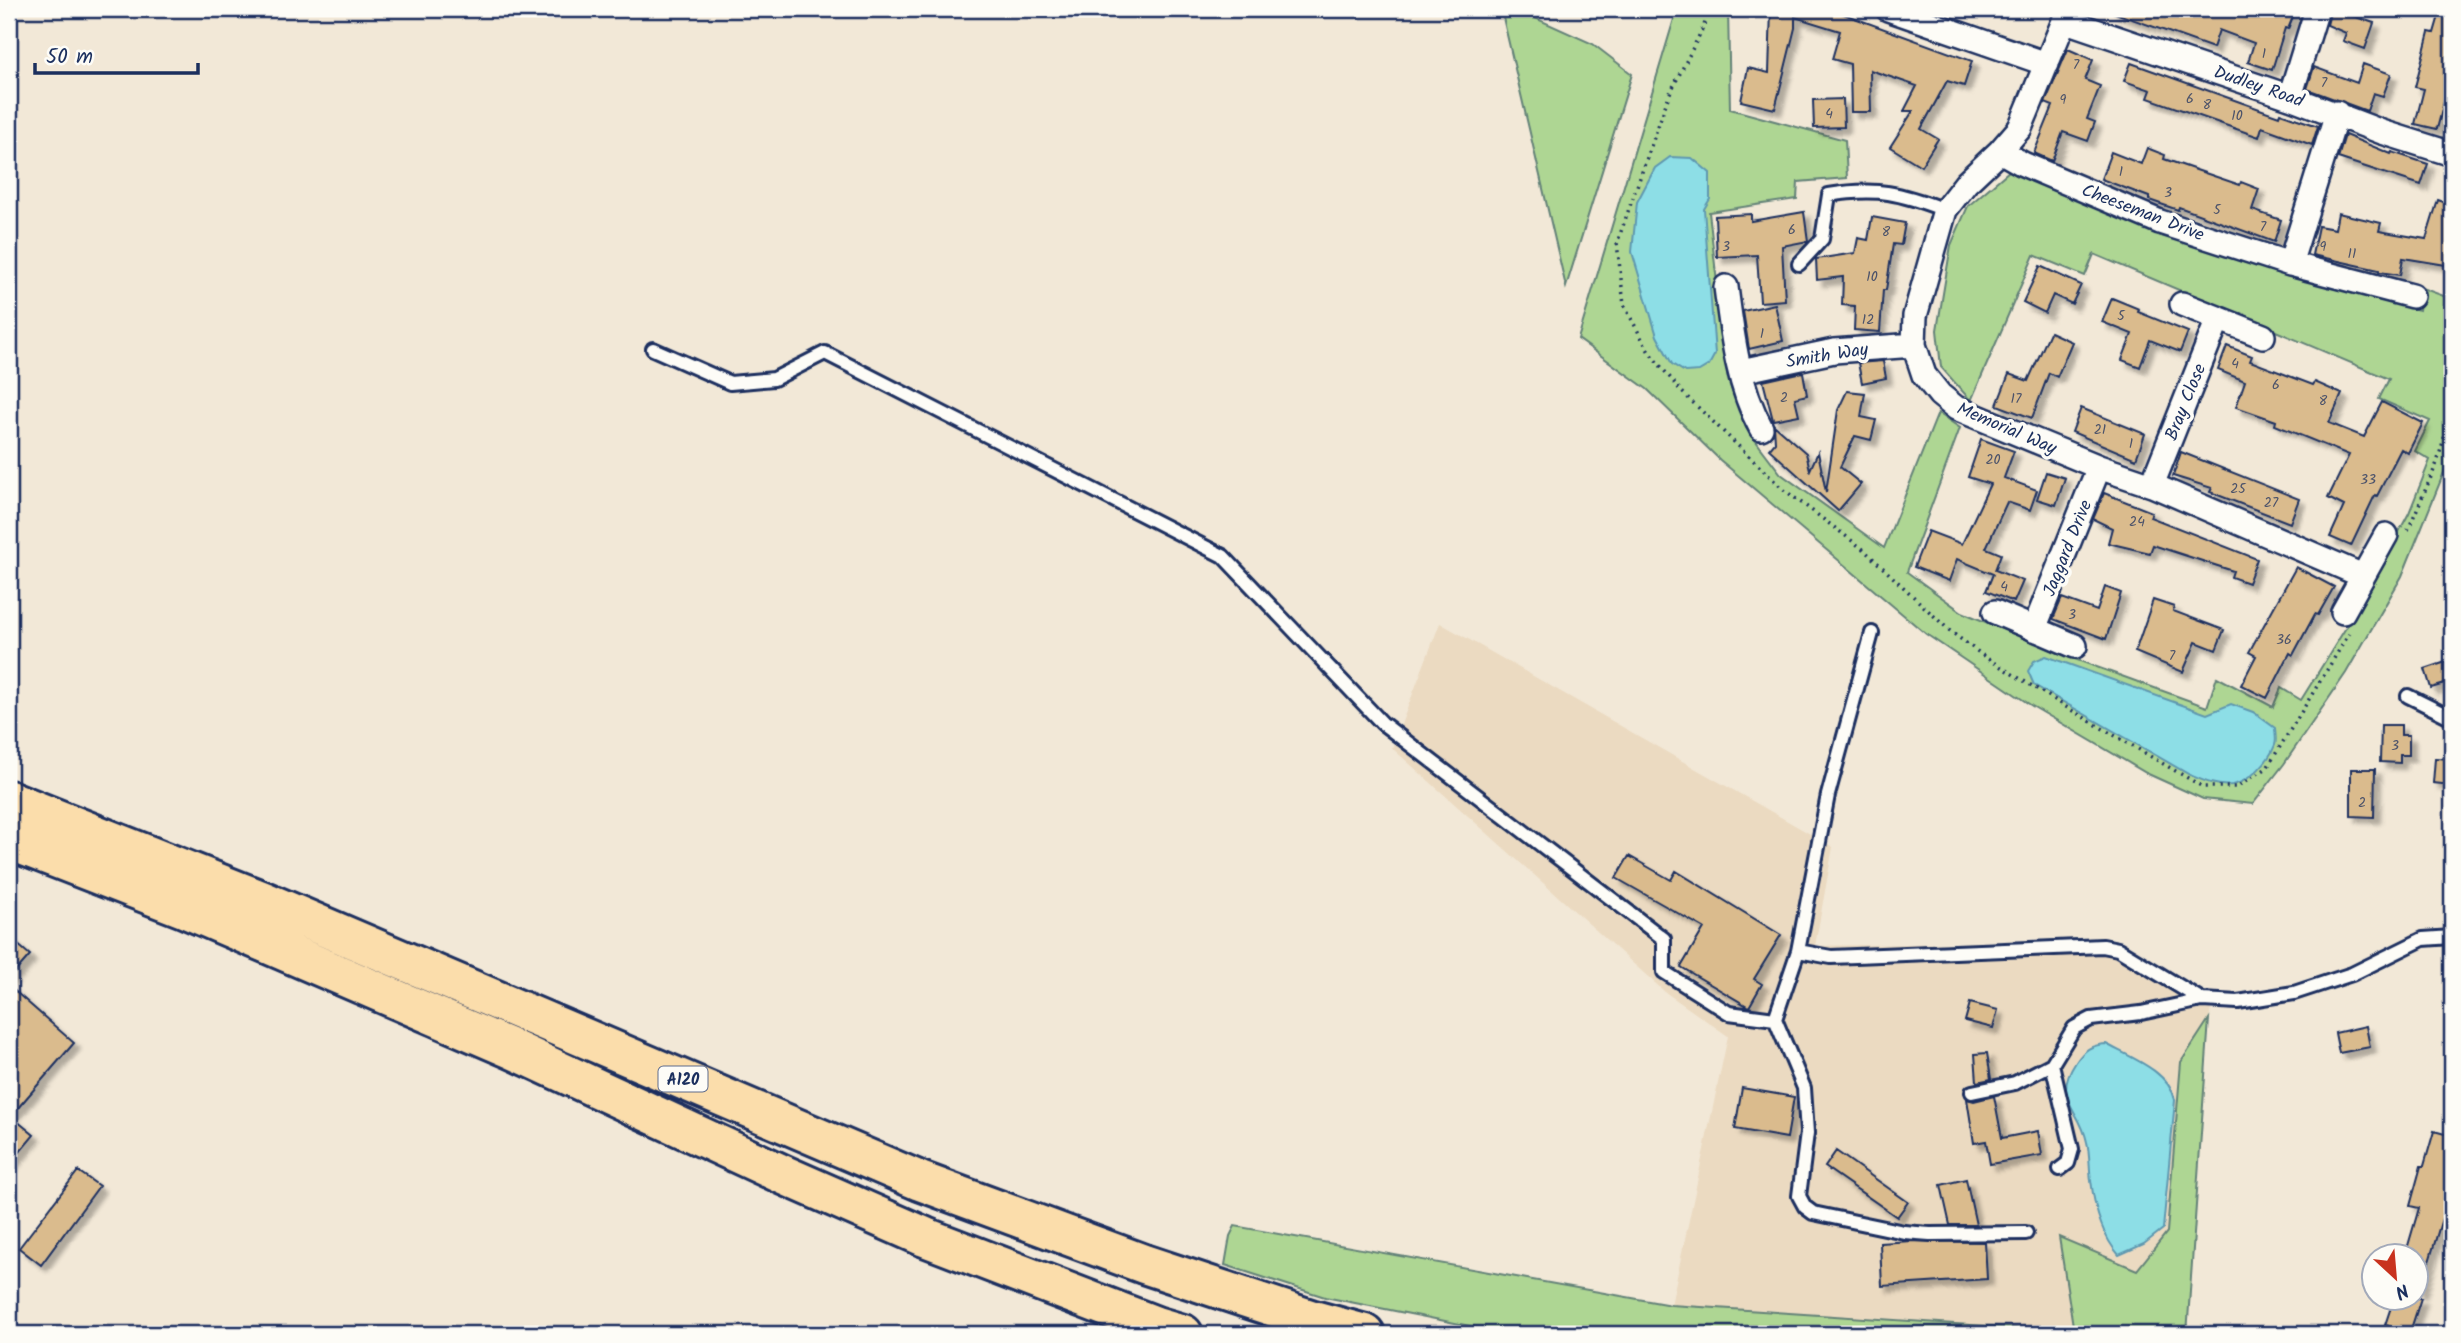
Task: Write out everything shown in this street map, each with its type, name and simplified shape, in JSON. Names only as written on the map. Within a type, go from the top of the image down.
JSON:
[{"type":"highway","name":"A120","points":[[9,800],[266,902],[920,1181],[1144,1265],[1365,1334]]},
{"type":"highway","name":"A120","points":[[9,840],[184,908],[512,1049],[783,1175],[925,1237],[1183,1334]]},
{"type":"street","points":[[1888,9],[2047,64]]},
{"type":"street","points":[[2290,97],[2317,9]]},
{"type":"street","name":"Memorial Way","points":[[2067,15],[2020,128],[1966,183],[1945,210],[1915,316],[1914,345],[1924,375],[1956,408],[2099,467],[2152,485],[2363,576]]},
{"type":"street","name":"Dudley Road","points":[[2067,15],[2337,113],[2382,132],[2452,154]]},
{"type":"street","points":[[2290,264],[2337,113]]},
{"type":"street","name":"Cheeseman Drive","points":[[2000,151],[2023,164],[2160,222],[2290,264],[2412,296]]},
{"type":"street","points":[[1726,287],[1748,406],[1761,428]]},
{"type":"street","points":[[2182,304],[2263,336]]},
{"type":"street","name":"Bray Close","points":[[2152,485],[2218,320]]},
{"type":"street","name":"Smith Way","points":[[1741,371],[1834,351],[1914,345]]},
{"type":"street","name":"Jaggard Drive","points":[[2034,629],[2099,467]]},
{"type":"street","points":[[2347,620],[2363,576],[2397,533]]},
{"type":"street","points":[[1995,612],[2075,646]]},
{"type":"lane","points":[[1799,264],[1822,239],[1829,195],[1860,190],[1904,195],[1945,210]]},
{"type":"lane","points":[[653,349],[730,383],[774,379],[825,353],[1223,556],[1381,723],[1664,939],[1664,972],[1729,1013],[1775,1018]]},
{"type":"lane","points":[[1872,633],[1828,795],[1798,951],[1775,1018],[1804,1088],[1807,1133],[1799,1196],[1805,1207],[1813,1213],[1904,1232],[2026,1233]]},
{"type":"lane","points":[[2408,696],[2452,718]]},
{"type":"lane","points":[[1972,1092],[2015,1083],[2052,1064],[2074,1028],[2085,1021],[2202,1000],[2238,1002],[2294,993],[2352,974],[2423,939],[2452,937]]},
{"type":"lane","points":[[1798,951],[1831,957],[2103,946],[2118,948],[2202,1000]]},
{"type":"lane","points":[[2052,1064],[2072,1149],[2068,1163],[2060,1169]]},
{"type":"path","points":[[1708,9],[1704,26],[1669,95],[1617,243],[1623,305],[1649,352],[1682,391],[1783,489],[1863,549],[1950,631],[1985,657],[2203,787],[2237,787],[2267,768],[2347,620]]},
{"type":"path","points":[[2397,533],[2437,463],[2452,410]]},
{"type":"shaded area","points":[[1440,623],[1833,847],[1815,946],[2106,940],[2119,942],[2191,986],[2214,995],[2209,1019],[2188,1334],[2114,1334],[1671,1305],[1728,1036],[1665,992],[1392,748]]},
{"type":"green space","points":[[1501,9],[1515,9],[1593,44],[1632,74],[1566,287]]},
{"type":"green space","points":[[1677,9],[1728,9],[1730,109],[1845,140],[1847,178],[1798,182],[1797,199],[1709,212],[1728,380],[1746,428],[1781,474],[1884,548],[1938,413],[1960,428],[1907,572],[1962,612],[2069,657],[2207,707],[2217,677],[2273,707],[2281,688],[2301,700],[2360,605],[2409,513],[2430,460],[2415,451],[2430,421],[2379,399],[2389,379],[2094,254],[2085,276],[2034,255],[1971,401],[1941,367],[1937,330],[1951,245],[1968,206],[2009,171],[2196,245],[2285,275],[2419,310],[2422,288],[2452,299],[2452,449],[2447,465],[2402,576],[2346,673],[2284,764],[2253,804],[2203,799],[2146,773],[2032,706],[1926,634],[1720,460],[1647,389],[1578,339]]},
{"type":"green space","points":[[2209,1019],[2187,1334],[1510,1334],[1325,1297],[1225,1265],[1230,1236],[1235,1226],[1671,1305],[2074,1332],[2059,1237],[2137,1270],[2167,1232],[2181,1062]]},
{"type":"water","points":[[1670,157],[1692,158],[1710,173],[1710,199],[1704,209],[1715,354],[1709,365],[1699,371],[1685,372],[1672,364],[1657,336],[1632,252],[1637,202],[1655,168]]},
{"type":"water","points":[[2046,656],[2207,714],[2231,704],[2253,712],[2275,728],[2275,745],[2258,770],[2239,783],[2221,785],[2200,779],[2034,685],[2028,671],[2034,661]]},
{"type":"water","points":[[2106,1044],[2157,1073],[2171,1090],[2175,1100],[2163,1229],[2144,1244],[2119,1255],[2107,1238],[2099,1219],[2092,1190],[2087,1142],[2067,1095],[2066,1086],[2069,1075],[2085,1051]]},
{"type":"building","points":[[1771,9],[1830,9],[1972,61],[1964,86],[1947,81],[1921,129],[1938,139],[1921,166],[1890,147],[1913,111],[1904,111],[1917,86],[1870,70],[1871,112],[1851,112],[1850,64],[1832,59],[1840,31],[1795,17],[1795,28],[1775,109],[1741,101],[1748,68],[1769,73]]},
{"type":"building","points":[[2113,9],[2231,9],[2252,16],[2254,9],[2296,9],[2288,29],[2285,28],[2272,70],[2248,62],[2254,43],[2219,30],[2213,48],[2112,12]]},
{"type":"building","points":[[2331,9],[2374,23],[2365,49],[2343,41],[2346,33],[2327,25]]},
{"type":"building","points":[[2441,9],[2452,9],[2452,71],[2437,129],[2415,124],[2424,89],[2415,87],[2429,32],[2434,33]]},
{"type":"building","points":[[2068,49],[2093,60],[2085,80],[2100,86],[2087,119],[2095,122],[2088,141],[2063,132],[2052,161],[2034,153],[2053,106],[2045,103]]},
{"type":"building","points":[[2131,63],[2279,116],[2280,113],[2318,126],[2312,145],[2262,127],[2259,137],[2148,98],[2151,90],[2124,81]]},
{"type":"building","points":[[2363,64],[2391,74],[2383,96],[2373,93],[2367,111],[2307,89],[2314,67],[2357,83]]},
{"type":"building","points":[[1843,99],[1844,127],[1814,128],[1813,100]]},
{"type":"building","points":[[2345,135],[2391,154],[2392,152],[2428,164],[2421,185],[2338,158]]},
{"type":"building","points":[[2147,148],[2165,155],[2164,159],[2259,189],[2252,210],[2281,220],[2274,242],[2179,207],[2178,210],[2149,200],[2149,197],[2101,179],[2111,152],[2141,164]]},
{"type":"building","points":[[2438,200],[2452,205],[2452,266],[2403,258],[2400,275],[2312,255],[2318,226],[2335,229],[2338,213],[2381,223],[2379,231],[2426,239]]},
{"type":"building","points":[[1804,212],[1808,241],[1782,246],[1785,300],[1760,302],[1757,255],[1717,257],[1715,216],[1751,214],[1751,221]]},
{"type":"building","points":[[1872,217],[1905,223],[1901,245],[1893,244],[1886,290],[1883,290],[1880,332],[1854,330],[1855,306],[1842,305],[1843,277],[1817,280],[1816,259],[1855,253],[1858,238],[1868,240]]},
{"type":"building","points":[[2040,266],[2081,285],[2072,304],[2053,295],[2045,313],[2023,302]]},
{"type":"building","points":[[2112,298],[2139,309],[2138,312],[2188,332],[2180,352],[2150,340],[2140,367],[2122,360],[2132,334],[2102,322]]},
{"type":"building","points":[[1775,304],[1783,341],[1749,349],[1743,311]]},
{"type":"building","points":[[2050,332],[2072,342],[2057,377],[2049,373],[2032,418],[1997,405],[2009,374],[2028,381]]},
{"type":"building","points":[[2227,346],[2252,356],[2250,361],[2313,385],[2315,382],[2342,394],[2329,423],[2364,437],[2382,402],[2423,423],[2408,453],[2401,449],[2351,546],[2330,537],[2344,506],[2328,498],[2349,455],[2275,425],[2276,421],[2236,407],[2245,381],[2218,370]]},
{"type":"building","points":[[1883,361],[1886,378],[1862,383],[1858,363]]},
{"type":"building","points":[[1803,372],[1807,395],[1795,398],[1799,415],[1773,420],[1763,381]]},
{"type":"building","points":[[1847,391],[1865,393],[1861,417],[1876,420],[1871,440],[1855,436],[1840,467],[1861,484],[1838,511],[1769,449],[1775,442],[1774,425],[1806,453],[1810,470],[1818,452],[1826,492],[1838,410]]},
{"type":"building","points":[[2081,408],[2145,434],[2136,459],[2072,432]]},
{"type":"building","points":[[1981,439],[2014,451],[2004,478],[2037,490],[2030,510],[2007,502],[1986,548],[2001,554],[1995,570],[2023,581],[2014,602],[1986,591],[1993,574],[1957,559],[1949,581],[1914,567],[1928,531],[1962,544],[1990,484],[1968,477]]},
{"type":"building","points":[[2181,452],[2299,499],[2290,523],[2210,492],[2212,488],[2173,476]]},
{"type":"building","points":[[2046,472],[2065,478],[2056,505],[2037,499]]},
{"type":"building","points":[[2104,493],[2152,512],[2150,517],[2257,559],[2248,583],[2231,577],[2233,571],[2153,545],[2150,553],[2108,543],[2112,528],[2093,519]]},
{"type":"building","points":[[2296,567],[2334,587],[2318,615],[2315,614],[2293,655],[2290,653],[2267,698],[2241,685],[2256,656],[2249,652]]},
{"type":"building","points":[[2105,587],[2121,593],[2106,639],[2053,619],[2062,598],[2097,611]]},
{"type":"building","points":[[2153,600],[2174,607],[2173,611],[2224,630],[2216,650],[2196,642],[2183,672],[2135,652]]},
{"type":"building","points":[[2452,660],[2452,682],[2431,688],[2425,669]]},
{"type":"building","points":[[2381,725],[2401,725],[2401,735],[2409,735],[2409,755],[2400,755],[2400,763],[2380,762]]},
{"type":"building","points":[[2435,758],[2452,759],[2452,785],[2433,783]]},
{"type":"building","points":[[2351,769],[2375,769],[2374,817],[2351,816]]},
{"type":"building","points":[[1629,856],[1671,880],[1676,871],[1781,935],[1754,979],[1762,984],[1749,1007],[1681,967],[1704,928],[1616,878]]},
{"type":"building","points":[[9,937],[30,955],[9,979]]},
{"type":"building","points":[[9,986],[74,1043],[11,1116],[34,1135],[9,1165]]},
{"type":"building","points":[[1970,1003],[1998,1010],[1993,1028],[1965,1021]]},
{"type":"building","points":[[2366,1026],[2370,1047],[2339,1053],[2335,1033]]},
{"type":"building","points":[[1987,1053],[1991,1079],[1977,1082],[1975,1054]]},
{"type":"building","points":[[1742,1088],[1794,1097],[1787,1138],[1735,1129]]},
{"type":"building","points":[[1994,1096],[2002,1138],[2038,1131],[2042,1155],[1990,1164],[1986,1141],[1974,1143],[1967,1099],[1974,1101]]},
{"type":"building","points":[[2434,1131],[2452,1136],[2452,1185],[2430,1259],[2430,1242],[2409,1242],[2419,1208],[2410,1206],[2421,1166],[2424,1166]]},
{"type":"building","points":[[1836,1151],[1908,1202],[1897,1217],[1825,1167]]},
{"type":"building","points":[[78,1171],[99,1186],[41,1265],[19,1248]]},
{"type":"building","points":[[1966,1179],[1976,1225],[1950,1225],[1941,1185]]},
{"type":"building","points":[[1985,1242],[1987,1279],[1882,1286],[1880,1243]]},
{"type":"building","points":[[2389,1312],[2416,1312],[2410,1332],[2385,1325]]}]
